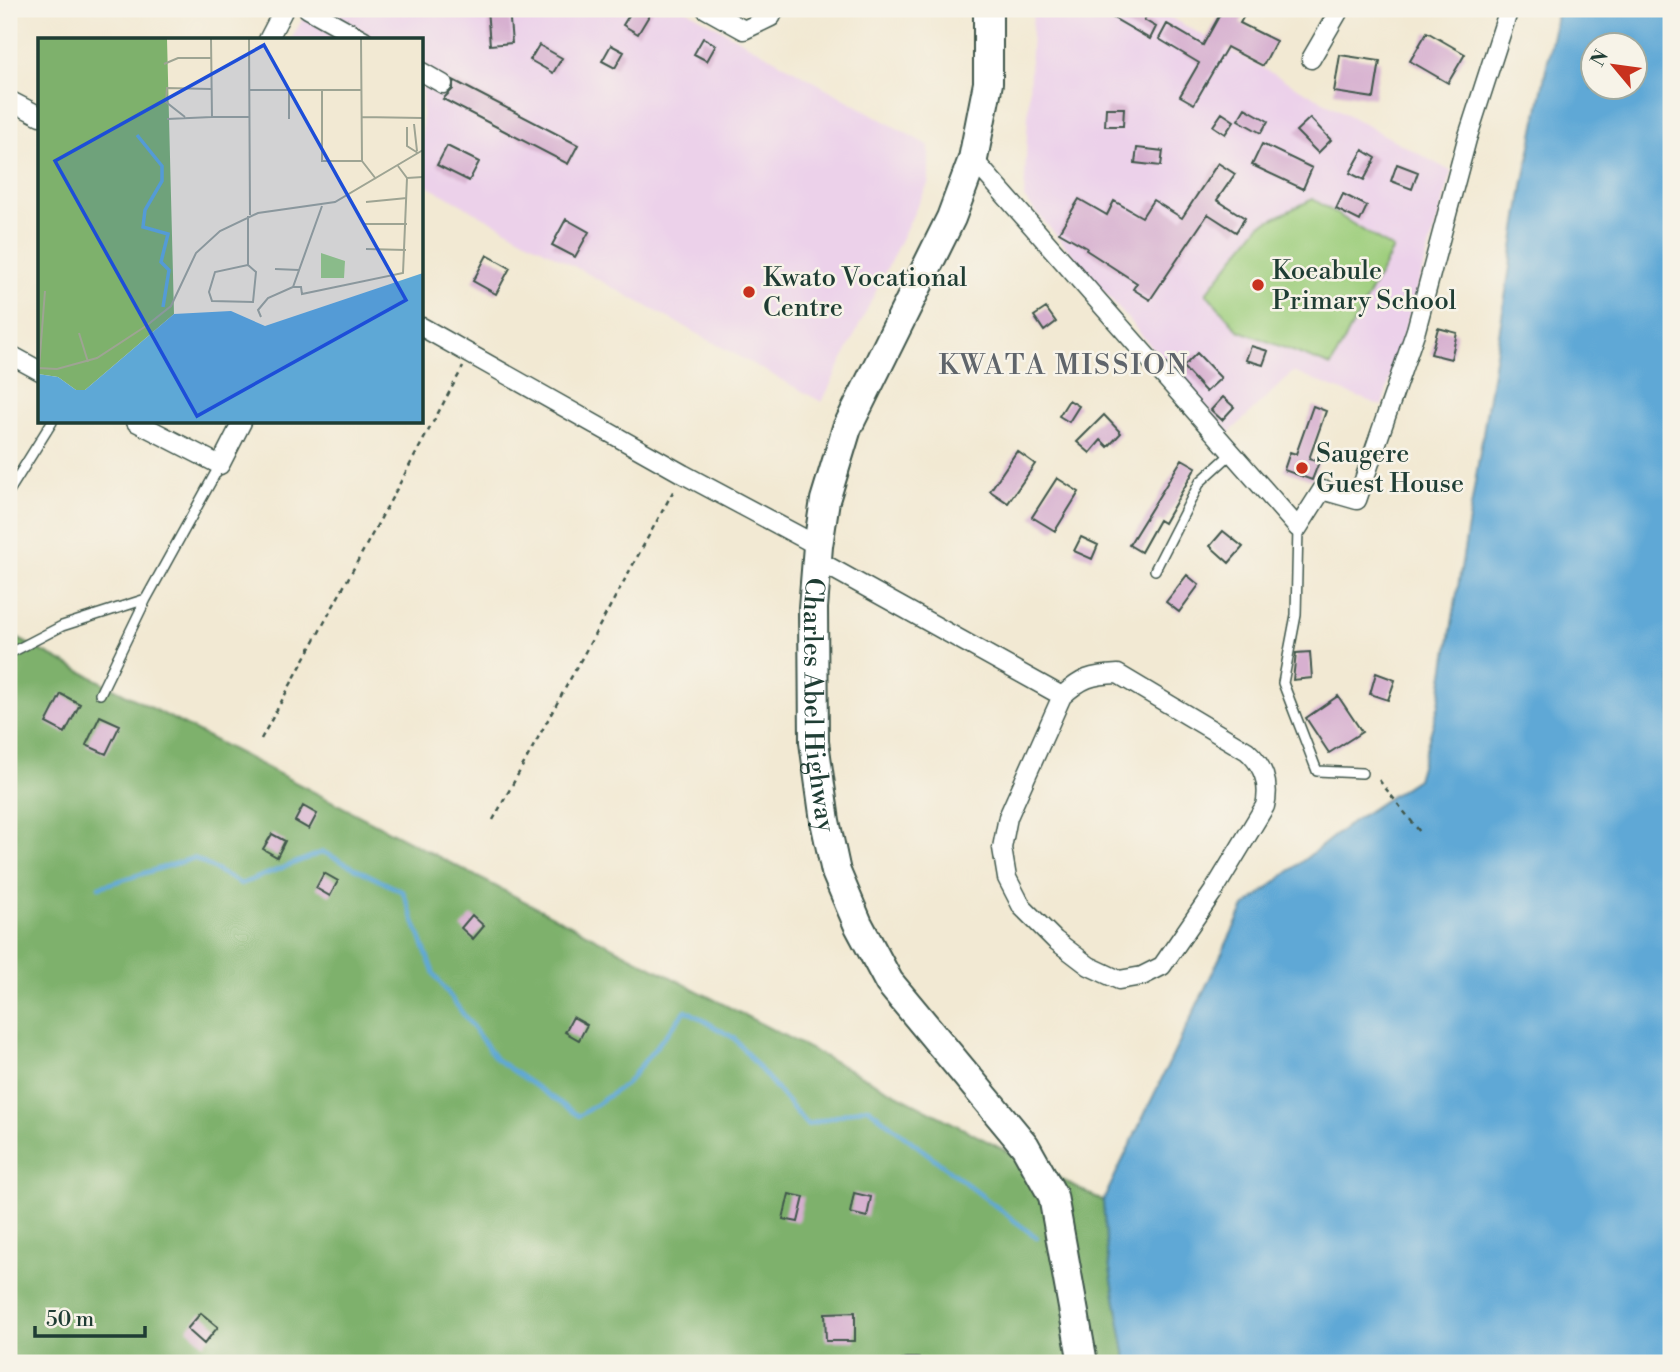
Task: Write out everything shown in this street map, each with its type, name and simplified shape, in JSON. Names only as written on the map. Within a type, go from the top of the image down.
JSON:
[{"type":"main road","name":"Charles Abel Highway","points":[[988,9],[988,83],[973,159],[951,218],[847,428],[825,500],[813,608],[814,742],[825,821],[836,872],[858,924],[889,982],[1025,1146],[1053,1196],[1083,1363]]},
{"type":"street","points":[[269,38],[284,9]]},
{"type":"street","points":[[308,9],[360,38]]},
{"type":"street","points":[[706,9],[744,30],[771,17],[775,9]]},
{"type":"street","points":[[1311,59],[1340,9]]},
{"type":"street","points":[[973,159],[1298,528],[1322,491],[1357,500],[1416,330],[1467,139],[1509,9]]},
{"type":"street","points":[[424,73],[443,84]]},
{"type":"street","points":[[9,100],[38,115]]},
{"type":"street","points":[[424,328],[683,474],[1062,696]]},
{"type":"street","points":[[9,354],[38,370]]},
{"type":"street","points":[[140,424],[220,465],[241,424]]},
{"type":"street","points":[[1118,674],[1247,751],[1258,761],[1264,773],[1268,794],[1265,806],[1213,892],[1162,966],[1142,976],[1119,980],[1089,966],[1055,940],[1022,906],[1007,878],[1002,848],[1008,817],[1062,696],[1076,682],[1094,675],[1118,674]]},
{"type":"lane","points":[[9,491],[51,424]]},
{"type":"lane","points":[[1155,570],[1200,482],[1232,453]]},
{"type":"lane","points":[[100,694],[146,598],[220,465]]},
{"type":"lane","points":[[1298,528],[1296,615],[1283,683],[1317,771],[1362,773]]},
{"type":"lane","points":[[9,648],[14,651],[62,626],[146,598]]},
{"type":"lane","points":[[906,1363],[917,1363]]},
{"type":"path","points":[[261,739],[469,354]]},
{"type":"path","points":[[493,820],[683,474]]},
{"type":"path","points":[[1380,780],[1420,832]]},
{"type":"shaded area","name":"Kwato Vocational Centre","points":[[308,9],[685,9],[929,146],[929,182],[822,402],[424,184],[424,38],[292,38]]},
{"type":"shaded area","name":"Koeabule Primary School","points":[[1033,9],[1155,9],[1452,172],[1382,406],[1293,372],[1227,435],[1024,198]]},
{"type":"green space","points":[[1313,199],[1393,249],[1331,366],[1238,330],[1206,293],[1260,225]]},
{"type":"green space","points":[[9,634],[1103,1201],[1107,1252],[1127,1363],[9,1363]]},
{"type":"water","points":[[1558,9],[1671,9],[1671,1363],[1127,1363],[1107,1252],[1103,1201],[1244,907],[1352,822],[1417,779],[1439,704],[1524,181]]},
{"type":"building","points":[[487,9],[509,9],[512,43],[490,45]]},
{"type":"building","points":[[633,9],[653,9],[638,34],[623,25]]},
{"type":"building","points":[[1098,9],[1136,9],[1147,15],[1144,20],[1156,27],[1150,39]]},
{"type":"building","points":[[1223,9],[1234,9],[1245,14],[1240,23],[1276,41],[1263,66],[1227,47],[1194,104],[1180,96],[1199,63],[1159,39],[1167,24],[1203,45]]},
{"type":"building","points":[[1427,32],[1465,54],[1448,83],[1410,61]]},
{"type":"building","points":[[703,38],[716,45],[707,61],[694,54]]},
{"type":"building","points":[[539,45],[562,58],[553,73],[530,60]]},
{"type":"building","points":[[611,45],[624,52],[615,68],[602,61]]},
{"type":"building","points":[[1340,55],[1380,61],[1374,98],[1334,92]]},
{"type":"building","points":[[453,80],[578,145],[568,164],[443,99],[453,89]]},
{"type":"building","points":[[1106,108],[1124,108],[1123,126],[1105,126]]},
{"type":"building","points":[[1245,108],[1268,121],[1261,133],[1238,120]]},
{"type":"building","points":[[1222,113],[1234,121],[1225,134],[1213,126]]},
{"type":"building","points":[[1310,118],[1331,140],[1318,153],[1296,131]]},
{"type":"building","points":[[1262,144],[1312,168],[1303,189],[1252,165]]},
{"type":"building","points":[[447,146],[479,162],[469,181],[437,165]]},
{"type":"building","points":[[1137,148],[1163,151],[1161,166],[1135,163]]},
{"type":"building","points":[[1363,150],[1376,158],[1364,180],[1350,173]]},
{"type":"building","points":[[1218,163],[1235,174],[1217,200],[1245,218],[1236,232],[1208,214],[1150,300],[1133,289],[1137,283],[1059,232],[1079,199],[1107,215],[1114,201],[1142,217],[1153,200],[1182,218]]},
{"type":"building","points":[[1397,164],[1418,172],[1412,189],[1391,181]]},
{"type":"building","points":[[1343,194],[1367,206],[1360,221],[1336,209]]},
{"type":"building","points":[[566,219],[589,232],[575,257],[552,245]]},
{"type":"building","points":[[487,255],[510,268],[496,294],[473,281]]},
{"type":"building","points":[[1046,308],[1056,322],[1044,331],[1034,316]]},
{"type":"building","points":[[1438,328],[1457,333],[1451,359],[1431,354]]},
{"type":"building","points":[[1251,346],[1268,351],[1263,365],[1246,360]]},
{"type":"building","points":[[1197,353],[1221,378],[1206,392],[1183,367]]},
{"type":"building","points":[[1223,397],[1234,407],[1222,420],[1211,410]]},
{"type":"building","points":[[1069,400],[1079,406],[1069,422],[1059,416]]},
{"type":"building","points":[[1313,406],[1326,411],[1309,459],[1319,462],[1312,480],[1284,470],[1290,452],[1296,454]]},
{"type":"building","points":[[1104,415],[1121,433],[1108,447],[1101,440],[1090,453],[1077,442]]},
{"type":"building","points":[[1017,451],[1035,464],[1008,503],[990,491]]},
{"type":"building","points":[[1182,459],[1196,467],[1164,523],[1159,520],[1141,552],[1129,545]]},
{"type":"building","points":[[1057,478],[1079,492],[1055,531],[1032,517]]},
{"type":"building","points":[[1223,531],[1243,547],[1229,563],[1210,546]]},
{"type":"building","points":[[1081,537],[1098,545],[1092,559],[1074,551]]},
{"type":"building","points":[[1187,575],[1199,585],[1179,612],[1166,602]]},
{"type":"building","points":[[1310,652],[1312,678],[1293,680],[1296,653]]},
{"type":"building","points":[[1376,673],[1395,680],[1388,700],[1370,694]]},
{"type":"building","points":[[61,694],[80,704],[65,733],[46,723]]},
{"type":"building","points":[[1338,696],[1362,732],[1329,753],[1306,718]]},
{"type":"building","points":[[100,716],[120,725],[106,754],[86,745]]},
{"type":"building","points":[[303,806],[317,814],[309,829],[295,821]]},
{"type":"building","points":[[272,834],[285,841],[277,857],[263,849]]},
{"type":"building","points":[[324,873],[338,881],[330,896],[316,888]]},
{"type":"building","points":[[472,915],[484,926],[473,939],[461,928]]},
{"type":"building","points":[[573,1017],[587,1025],[579,1040],[565,1032]]},
{"type":"building","points":[[854,1193],[871,1197],[867,1217],[850,1213]]},
{"type":"building","points":[[789,1194],[804,1197],[798,1222],[783,1219]]},
{"type":"building","points":[[855,1312],[855,1341],[826,1341],[825,1313]]},
{"type":"building","points":[[201,1313],[218,1327],[204,1344],[187,1329]]},
{"type":"waterway","points":[[99,887],[194,858],[241,884],[323,852],[403,892],[434,974],[496,1059],[579,1116],[626,1084],[686,1010],[734,1038],[807,1125],[867,1107],[1037,1238]]},
{"type":"place","name":"Koeabule Primary School","points":[[1258,285]]},
{"type":"place","name":"Kwato Vocational Centre","points":[[749,292]]},
{"type":"place","name":"Saugere Guest House","points":[[1302,468]]},
{"type":"district","name":"KWATA MISSION","points":[[1064,364]]}]
